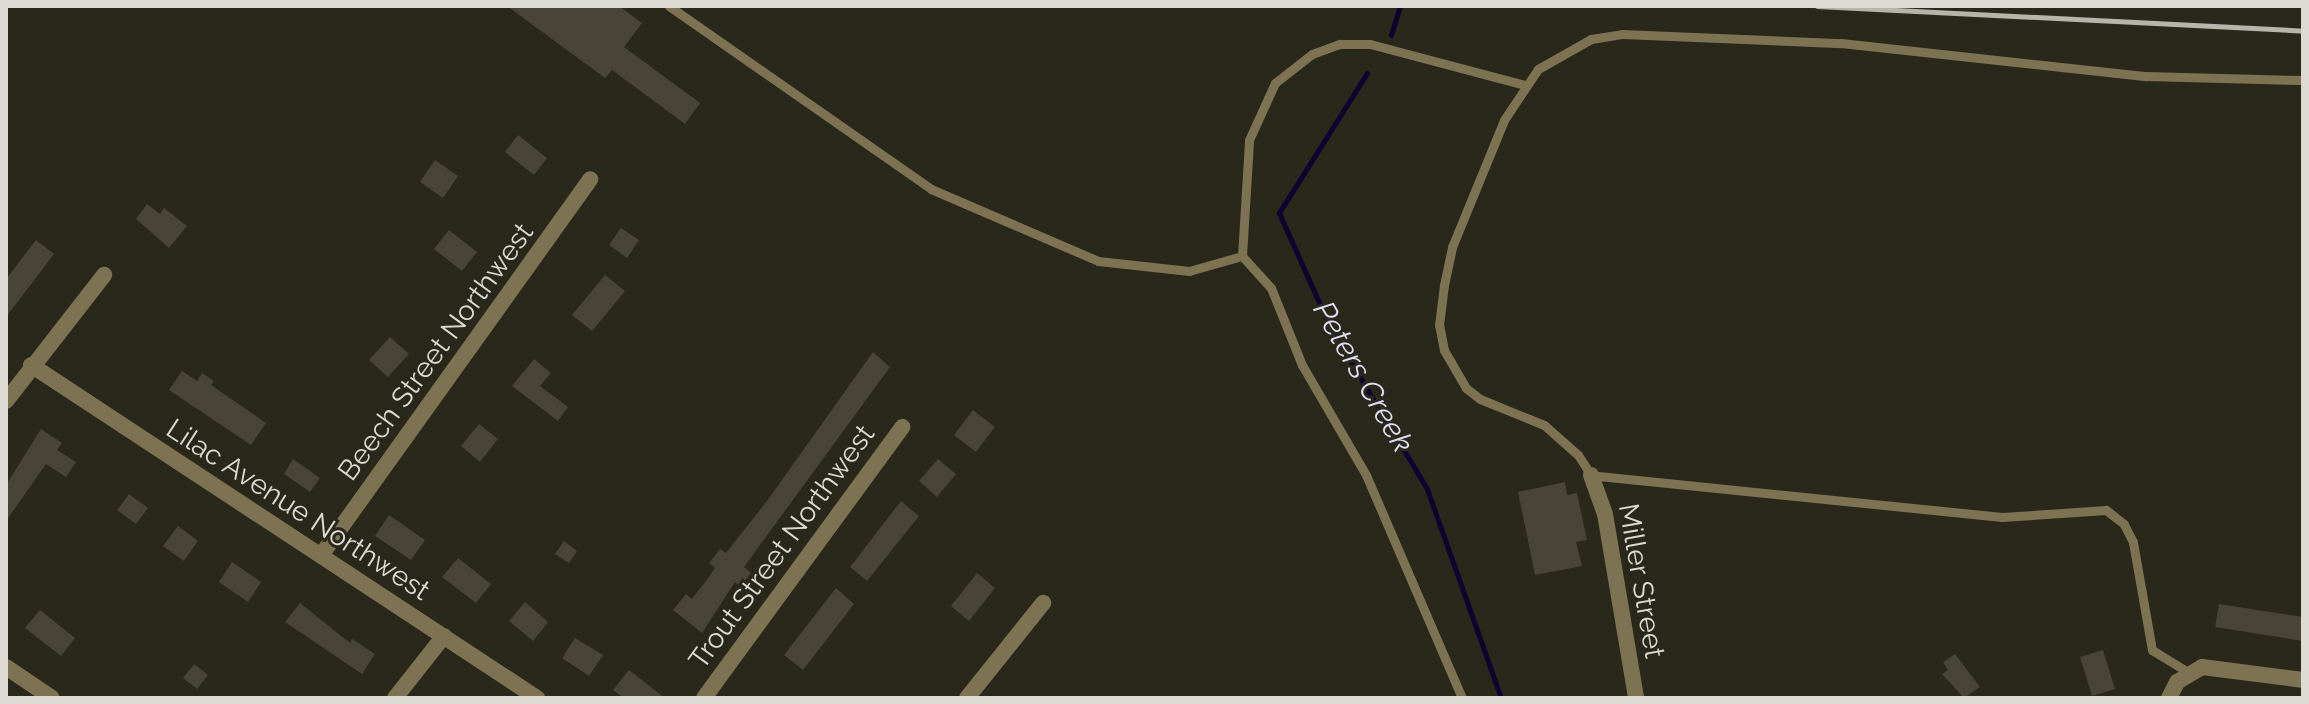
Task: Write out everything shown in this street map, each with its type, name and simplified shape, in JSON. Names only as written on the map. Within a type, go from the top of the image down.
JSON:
[{"type":"street","name":"Beech Street Northwest","points":[[322,554],[590,179]]},
{"type":"street","points":[[6,401],[104,275]]},
{"type":"street","name":"Lilac Avenue Northwest","points":[[31,365],[537,698]]},
{"type":"street","name":"Trout Street Northwest","points":[[704,698],[902,427]]},
{"type":"street","name":"Miller Street","points":[[1591,475],[1605,514],[1636,698]]},
{"type":"street","points":[[967,698],[1043,603]]},
{"type":"street","points":[[395,698],[444,636]]},
{"type":"street","points":[[2169,698],[2188,672],[2216,666],[2303,680]]},
{"type":"street","points":[[6,667],[52,698]]},
{"type":"lane","points":[[669,6],[931,189],[1098,261],[1189,271],[1242,256]]},
{"type":"lane","points":[[2188,672],[2152,650],[2133,542],[2124,524],[2106,510],[2002,517],[1591,475],[1578,455],[1544,425],[1480,399],[1466,388],[1444,350],[1439,325],[1452,247],[1488,153],[1525,85],[1570,47],[1622,34],[1841,43],[2146,76],[2303,80]]},
{"type":"lane","points":[[1462,698],[1366,475],[1302,365],[1271,288],[1242,256],[1249,140],[1275,83],[1312,54],[1355,43],[1423,55],[1525,85]]},
{"type":"building","points":[[507,6],[619,6],[642,23],[624,47],[700,103],[685,124],[612,70],[605,78]]},
{"type":"building","points":[[518,135],[547,158],[534,175],[505,152]]},
{"type":"building","points":[[435,160],[458,176],[443,198],[420,182]]},
{"type":"building","points":[[147,204],[160,214],[164,208],[187,226],[169,248],[136,219]]},
{"type":"building","points":[[621,228],[639,240],[627,258],[609,245]]},
{"type":"building","points":[[449,230],[477,252],[462,271],[434,249]]},
{"type":"building","points":[[36,240],[54,254],[6,317],[6,279]]},
{"type":"building","points":[[605,275],[625,291],[592,331],[572,315]]},
{"type":"building","points":[[390,337],[409,354],[388,377],[369,360]]},
{"type":"building","points":[[873,352],[890,367],[744,567],[751,573],[740,587],[735,582],[702,633],[673,610],[686,594],[692,599],[715,568],[709,563],[720,549],[726,553],[767,501]]},
{"type":"building","points":[[534,359],[551,373],[540,386],[568,407],[558,421],[512,386]]},
{"type":"building","points":[[182,371],[197,381],[202,373],[214,381],[211,385],[266,423],[251,445],[169,390]]},
{"type":"building","points":[[973,410],[995,427],[976,452],[954,435]]},
{"type":"building","points":[[479,424],[498,439],[480,462],[461,446]]},
{"type":"building","points":[[41,429],[62,443],[57,450],[76,462],[66,477],[46,464],[6,521],[6,485]]},
{"type":"building","points":[[293,459],[320,478],[310,492],[284,474]]},
{"type":"building","points":[[938,459],[956,474],[937,497],[919,481]]},
{"type":"building","points":[[1565,482],[1567,495],[1577,493],[1587,540],[1576,542],[1582,566],[1535,575],[1518,492]]},
{"type":"building","points":[[129,494],[148,508],[136,524],[117,510]]},
{"type":"building","points":[[901,501],[919,516],[867,581],[850,567]]},
{"type":"building","points":[[389,515],[425,540],[411,560],[375,536]]},
{"type":"building","points":[[178,526],[198,541],[184,561],[163,546]]},
{"type":"building","points":[[564,541],[577,551],[569,563],[555,554]]},
{"type":"building","points":[[458,558],[491,584],[476,603],[442,577]]},
{"type":"building","points":[[232,562],[261,582],[248,602],[219,582]]},
{"type":"building","points":[[977,573],[995,588],[969,621],[951,606]]},
{"type":"building","points":[[836,588],[854,604],[803,670],[784,655]]},
{"type":"building","points":[[525,602],[548,622],[533,641],[509,621]]},
{"type":"building","points":[[300,603],[350,643],[352,639],[375,654],[362,674],[285,622]]},
{"type":"building","points":[[2219,604],[2303,617],[2303,641],[2215,627]]},
{"type":"building","points":[[40,610],[75,638],[61,656],[25,628]]},
{"type":"building","points":[[575,638],[603,655],[589,676],[562,658]]},
{"type":"building","points":[[2103,650],[2115,689],[2092,696],[2080,657]]},
{"type":"building","points":[[1955,654],[1980,687],[1964,698],[1942,674],[1948,670],[1943,662]]},
{"type":"building","points":[[194,664],[208,675],[197,689],[183,678]]},
{"type":"building","points":[[629,670],[665,698],[624,698],[613,690]]},
{"type":"waterway","name":"Peters Creek","points":[[1391,35],[1400,6]]},
{"type":"waterway","name":"Peters Creek","points":[[1367,73],[1279,213],[1331,329],[1427,489],[1501,698]]},
{"type":"railway","points":[[1817,6],[2303,31]]}]
